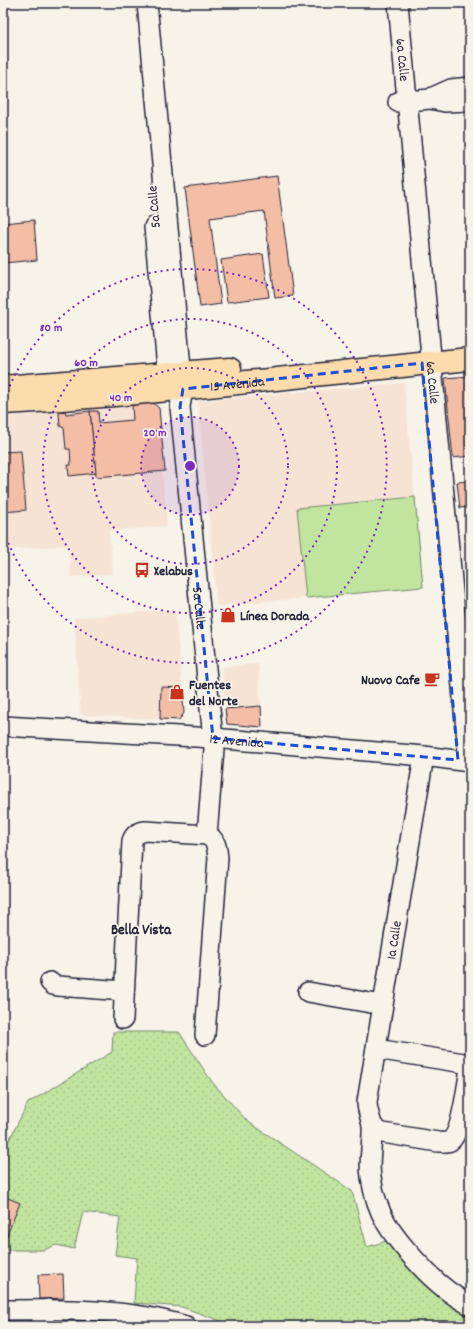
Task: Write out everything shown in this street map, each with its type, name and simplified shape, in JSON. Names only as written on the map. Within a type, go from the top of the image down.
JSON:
[{"type":"main road","name":"13 Avenida","points":[[3,403],[176,387],[426,356],[470,345]]},
{"type":"main road","name":"13 Avenida","points":[[426,356],[470,359]]},
{"type":"main road","name":"13 Avenida","points":[[3,387],[176,387]]},
{"type":"street","name":"5a Calle","points":[[133,3],[213,738],[214,759],[207,835]]},
{"type":"street","name":"5a Calle","points":[[147,3],[176,387]]},
{"type":"street","name":"6a Calle","points":[[388,3],[403,102]]},
{"type":"street","name":"6a Calle","points":[[398,3],[403,102],[450,617],[466,761]]},
{"type":"street","points":[[430,99],[451,89],[470,87]]},
{"type":"street","points":[[403,102],[430,99],[445,102],[470,100]]},
{"type":"street","name":"12 Avenida","points":[[3,726],[213,738],[466,761]]},
{"type":"street","name":"1a Calle","points":[[424,756],[367,1102],[368,1116],[372,1125],[370,1175],[372,1190],[385,1221],[396,1239],[422,1269],[445,1290],[470,1305]]},
{"type":"street","points":[[123,1019],[132,841],[134,836],[145,831],[207,835],[212,838],[215,843],[218,858],[205,1035]]},
{"type":"street","points":[[50,982],[53,985],[58,986],[124,991]]},
{"type":"street","points":[[308,992],[382,1005]]},
{"type":"street","points":[[376,1049],[470,1064]]},
{"type":"street","points":[[372,1125],[383,1133],[438,1142],[450,1141],[457,1133],[460,1123],[470,1069]]},
{"type":"street","points":[[40,1326],[48,1309]]},
{"type":"street","points":[[3,1310],[91,1310],[151,1317],[186,1326]]},
{"type":"highlighted area","points":[[422,363],[458,760],[213,738],[180,407],[183,389]]},
{"type":"shaded area","points":[[404,383],[423,587],[217,606],[198,401]]},
{"type":"shaded area","points":[[148,404],[157,411],[167,526],[109,531],[113,574],[71,577],[69,545],[3,550],[3,417]]},
{"type":"shaded area","points":[[175,609],[182,688],[161,687],[160,719],[80,715],[74,618]]},
{"type":"shaded area","points":[[258,664],[262,727],[227,724],[222,667]]},
{"type":"green space","points":[[415,497],[423,587],[306,598],[297,508]]},
{"type":"green space","points":[[113,1032],[179,1032],[212,1082],[247,1121],[352,1191],[367,1247],[386,1241],[435,1294],[470,1315],[470,1326],[235,1326],[182,1307],[134,1303],[137,1258],[115,1255],[120,1217],[83,1212],[74,1249],[56,1245],[44,1250],[3,1250],[3,1152],[28,1103],[112,1052]]},
{"type":"building","points":[[277,176],[293,296],[275,298],[264,211],[210,218],[221,304],[200,307],[185,188]]},
{"type":"building","points":[[34,220],[37,260],[3,263],[3,223]]},
{"type":"building","points":[[263,254],[269,297],[227,302],[221,260]]},
{"type":"building","points":[[470,376],[470,456],[453,458],[445,378]]},
{"type":"building","points":[[153,403],[159,408],[165,471],[96,477],[90,411],[98,411],[99,423],[133,420],[132,405]]},
{"type":"building","points":[[65,411],[66,414],[90,411],[96,473],[69,476],[68,465],[71,465],[70,449],[66,449],[64,428],[60,426],[59,414],[60,412]]},
{"type":"building","points":[[21,451],[26,510],[3,512],[3,452]]},
{"type":"building","points":[[470,481],[470,507],[460,508],[457,482]]},
{"type":"building","points":[[161,687],[182,688],[184,713],[179,720],[160,719]]},
{"type":"building","points":[[261,706],[262,727],[227,724],[225,709]]},
{"type":"building","points":[[3,1196],[20,1203],[3,1245]]},
{"type":"building","points":[[63,1274],[64,1298],[39,1299],[38,1275]]},
{"type":"place","name":"Xelabus","points":[[142,570]]},
{"type":"place","name":"Línea Dorada","points":[[228,615]]},
{"type":"place","name":"Nuovo Cafe","points":[[432,679]]},
{"type":"place","name":"Fuentes del Norte","points":[[177,692]]},
{"type":"district","name":"Bella Vista","points":[[141,929]]}]
